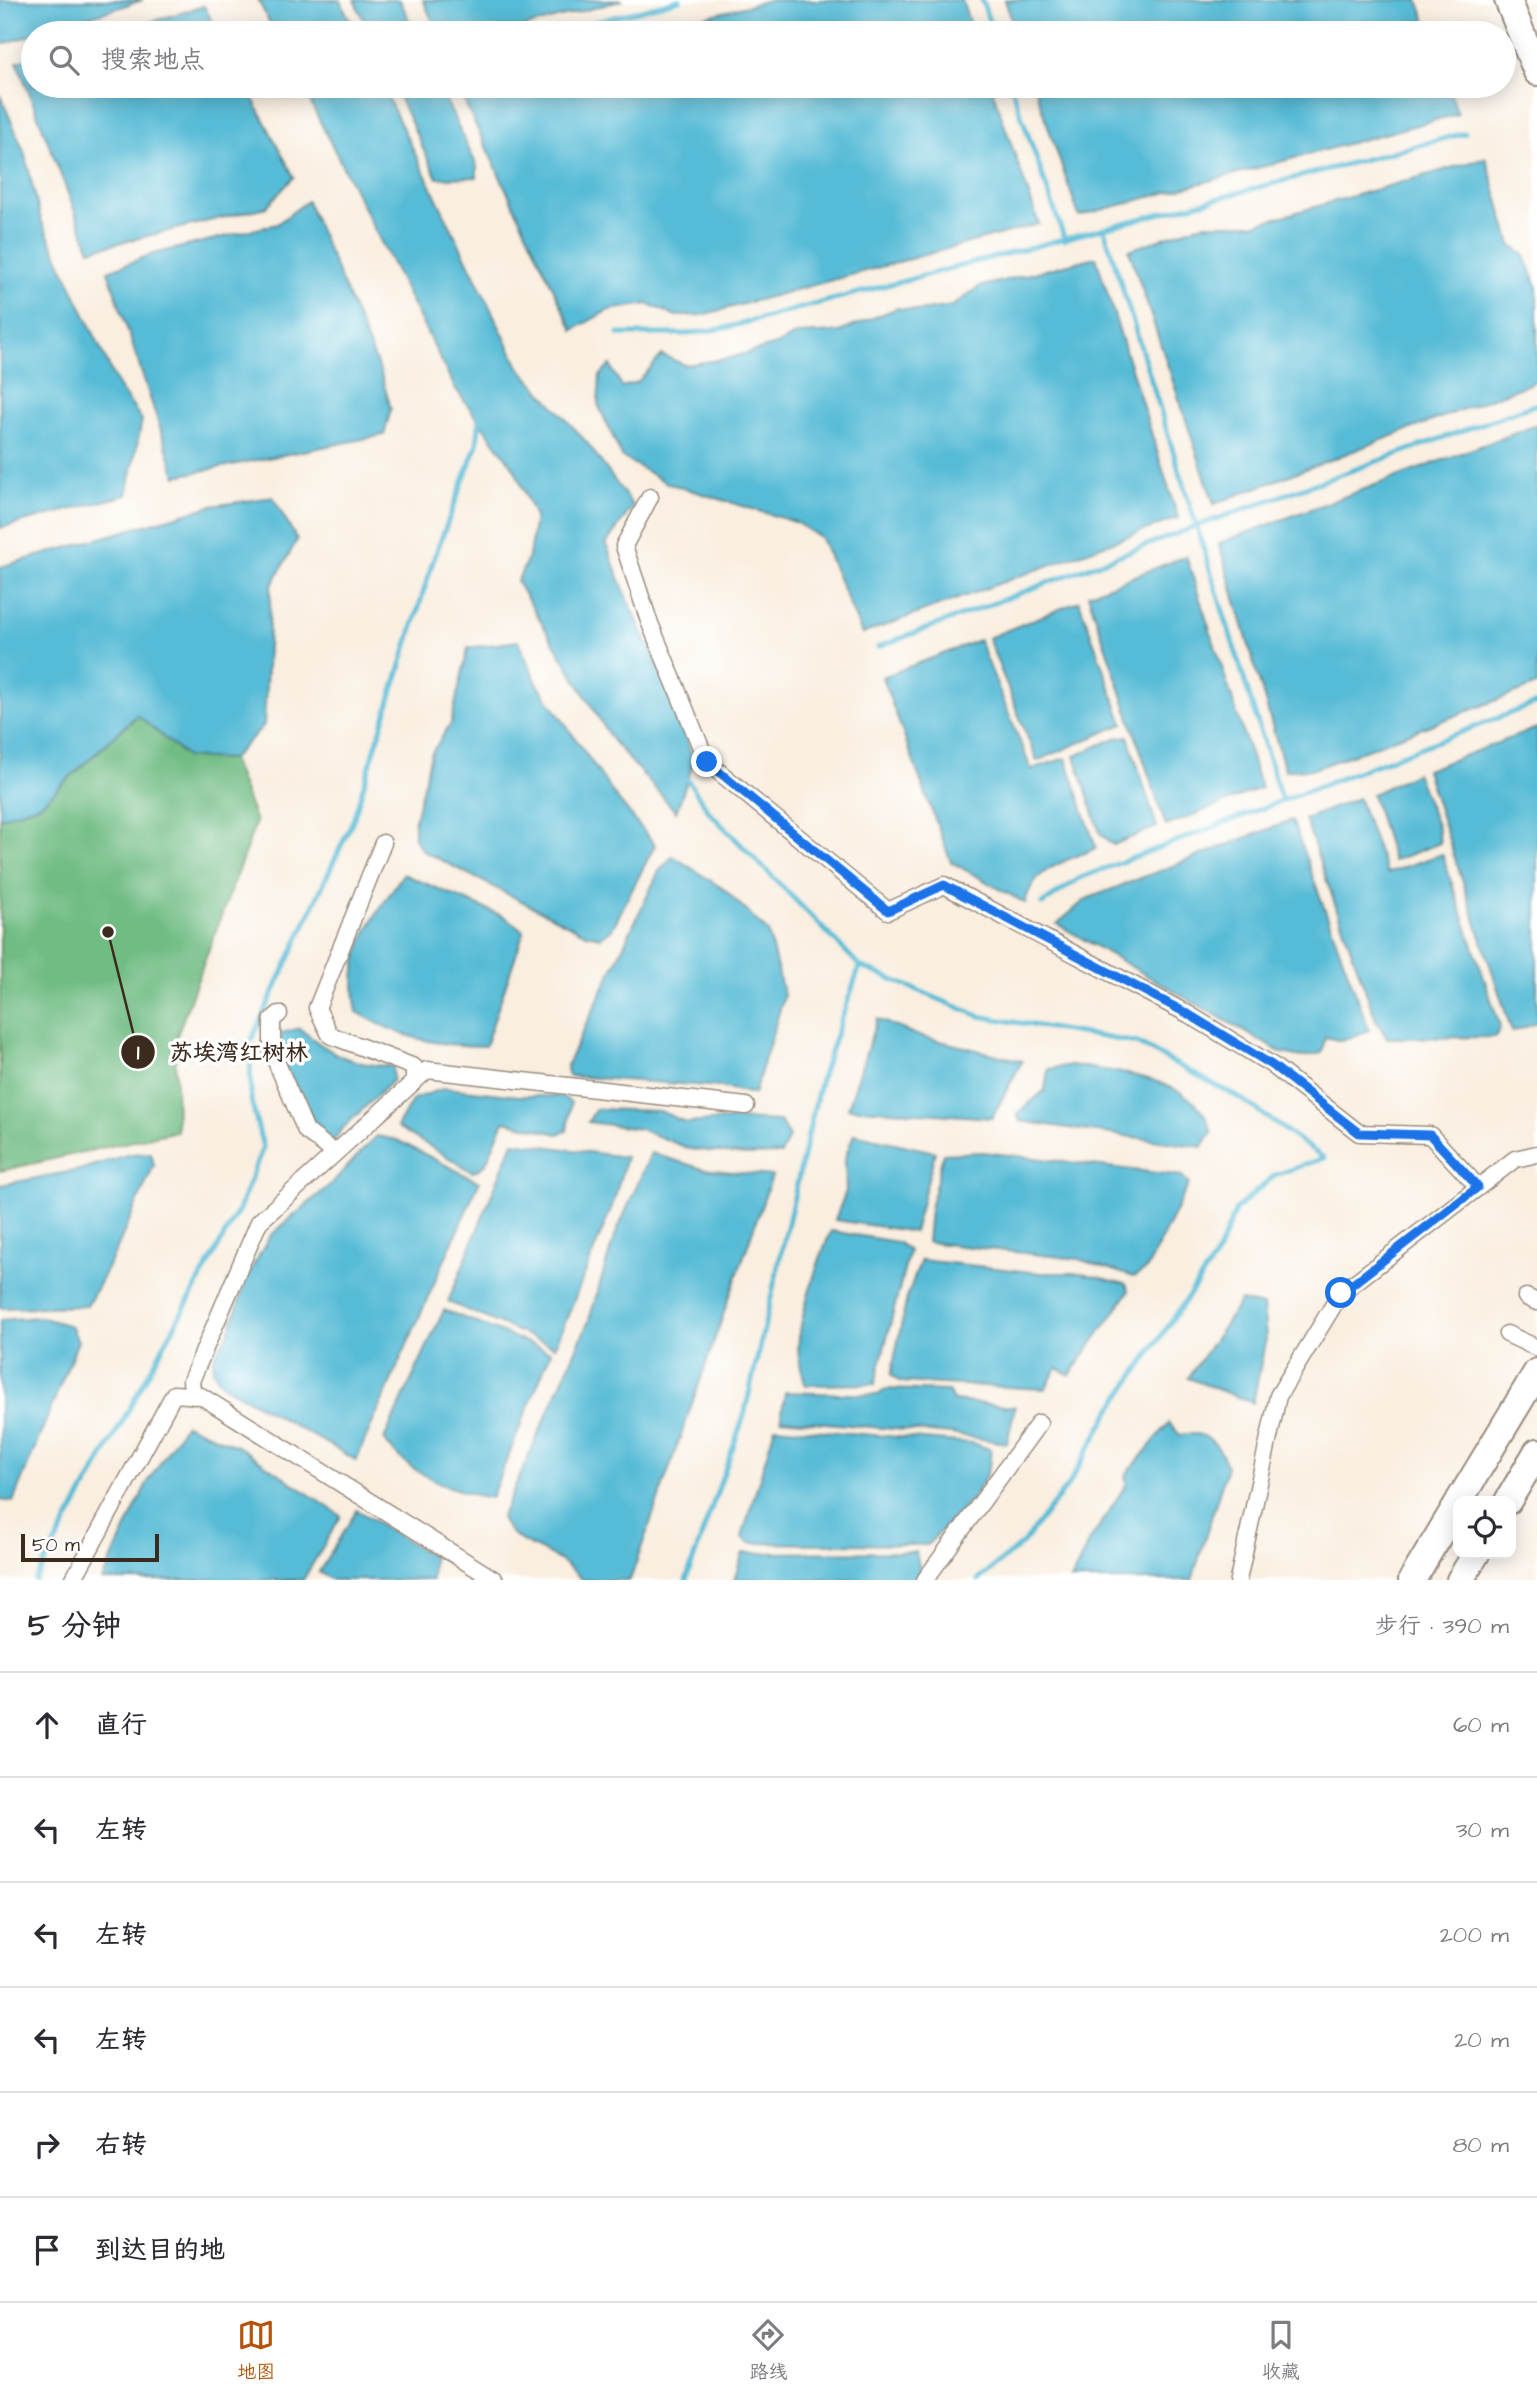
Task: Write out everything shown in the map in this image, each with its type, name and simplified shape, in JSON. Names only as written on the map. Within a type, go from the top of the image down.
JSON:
[{"type":"main road","points":[[1508,0],[1537,72]]},
{"type":"main road","points":[[1463,1496],[1537,1372]]},
{"type":"main road","points":[[1511,1496],[1537,1452]]},
{"type":"main road","points":[[1412,1580],[1453,1512]]},
{"type":"main road","points":[[1460,1580],[1473,1559]]},
{"type":"street","points":[[650,497],[624,546],[649,621],[707,762],[888,911],[944,885],[1209,1027],[1272,1065],[1359,1133],[1430,1135],[1478,1187]]},
{"type":"street","points":[[383,843],[317,1008],[330,1035],[414,1066],[414,1081]]},
{"type":"street","points":[[279,1014],[272,1020],[272,1052],[306,1131],[335,1153]]},
{"type":"street","points":[[193,1396],[191,1381],[259,1222],[427,1070],[746,1106]]},
{"type":"street","points":[[1238,1580],[1278,1396],[1341,1293],[1515,1159],[1537,1154]]},
{"type":"street","points":[[1507,1334],[1537,1348]]},
{"type":"street","points":[[73,1580],[174,1394],[201,1396],[495,1580]]},
{"type":"street","points":[[925,1580],[1039,1423]]},
{"type":"green space","points":[[138,715],[187,757],[232,759],[256,822],[175,1041],[177,1131],[0,1171],[0,818],[41,804]]},
{"type":"water","points":[[0,0],[143,0],[76,21],[21,21],[21,38],[0,45]]},
{"type":"water","points":[[258,0],[340,0],[350,21],[269,21]]},
{"type":"water","points":[[354,0],[400,0],[410,21],[364,21]]},
{"type":"water","points":[[423,0],[623,0],[547,21],[433,21]]},
{"type":"water","points":[[769,0],[962,0],[969,21],[689,21]]},
{"type":"water","points":[[1005,0],[1418,0],[1426,21],[1012,21]]},
{"type":"water","points":[[204,6],[212,21],[154,21]]},
{"type":"water","points":[[0,95],[24,151],[41,220],[118,386],[142,420],[127,495],[0,528]]},
{"type":"water","points":[[31,98],[252,98],[294,177],[266,207],[90,250]]},
{"type":"water","points":[[308,98],[388,98],[519,367],[588,444],[633,506],[606,544],[629,603],[670,692],[694,761],[676,812],[612,740],[517,582],[529,556],[535,517],[515,470],[455,388]]},
{"type":"water","points":[[400,98],[445,98],[477,166],[477,177],[437,178]]},
{"type":"water","points":[[463,98],[995,98],[1039,224],[703,315],[676,316],[648,304],[609,310],[573,330]]},
{"type":"water","points":[[1038,98],[1452,98],[1458,114],[1079,216]]},
{"type":"water","points":[[1486,158],[1511,245],[1525,256],[1537,286],[1537,381],[1214,504],[1129,250],[1203,224],[1255,224]]},
{"type":"water","points":[[307,201],[380,371],[391,409],[384,435],[176,476],[108,271],[153,254],[277,224]]},
{"type":"water","points":[[1096,257],[1178,518],[862,634],[821,538],[795,522],[667,483],[622,457],[598,404],[600,376],[610,365],[622,387],[638,382],[662,355],[685,365],[730,358],[776,345],[797,334],[839,332],[897,308],[919,311],[952,306],[979,287]]},
{"type":"water","points":[[1537,425],[1537,685],[1314,769],[1285,770],[1219,543]]},
{"type":"water","points":[[273,497],[297,540],[271,587],[264,725],[232,759],[187,757],[137,715],[41,804],[0,818],[0,567],[211,506]]},
{"type":"water","points":[[1186,556],[1261,788],[1166,826],[1088,594]]},
{"type":"water","points":[[1079,601],[1123,724],[1037,761],[988,638]]},
{"type":"water","points":[[979,640],[1031,769],[1066,758],[1096,848],[1043,873],[1029,891],[1025,903],[951,862],[882,677]]},
{"type":"water","points":[[518,641],[537,683],[615,796],[655,845],[612,929],[601,937],[586,934],[423,851],[414,838],[414,823],[431,754],[451,723],[468,648]]},
{"type":"water","points":[[1537,728],[1537,1023],[1512,1032],[1426,770]]},
{"type":"water","points":[[1128,736],[1157,827],[1113,845],[1100,833],[1075,756],[1115,738]]},
{"type":"water","points":[[1416,773],[1438,828],[1440,843],[1393,861],[1372,794]]},
{"type":"water","points":[[1358,798],[1387,873],[1442,854],[1500,1026],[1496,1037],[1387,1038],[1376,1020],[1305,819]]},
{"type":"water","points":[[1292,820],[1369,1030],[1342,1041],[1325,1037],[1322,1053],[1302,1057],[1282,1053],[1057,924],[1086,899]]},
{"type":"water","points":[[673,856],[725,890],[768,932],[784,996],[754,1094],[722,1087],[568,1076],[567,1065],[659,871]]},
{"type":"water","points":[[403,874],[505,917],[524,931],[485,1046],[418,1039],[357,1012],[354,990],[358,954],[371,923]]},
{"type":"water","points":[[877,1019],[919,1036],[1022,1061],[992,1118],[848,1108]]},
{"type":"water","points":[[299,1028],[342,1057],[365,1064],[393,1066],[393,1080],[341,1130],[334,1141],[309,1130],[297,1091],[280,1058],[282,1033]]},
{"type":"water","points":[[1071,1065],[1142,1077],[1176,1090],[1203,1112],[1212,1132],[1202,1147],[1020,1121],[1017,1114],[1045,1090],[1048,1069]]},
{"type":"water","points":[[445,1088],[519,1096],[562,1096],[571,1103],[567,1131],[558,1134],[504,1121],[485,1165],[473,1172],[397,1127],[413,1099]]},
{"type":"water","points":[[596,1109],[660,1111],[687,1123],[737,1119],[780,1121],[789,1137],[781,1154],[746,1155],[690,1149],[640,1129],[588,1122]]},
{"type":"water","points":[[854,1134],[935,1152],[914,1232],[835,1220],[846,1191],[845,1158]]},
{"type":"water","points":[[376,1136],[397,1140],[479,1182],[356,1460],[224,1386],[213,1371],[214,1356],[229,1332],[248,1275],[270,1236],[331,1184]]},
{"type":"water","points":[[513,1142],[626,1157],[613,1204],[555,1347],[448,1302]]},
{"type":"water","points":[[984,1152],[1182,1176],[1189,1184],[1146,1270],[1134,1277],[1078,1259],[927,1242],[930,1209],[943,1154]]},
{"type":"water","points":[[151,1153],[154,1165],[113,1257],[87,1306],[0,1308],[0,1185],[79,1170],[130,1154]]},
{"type":"water","points":[[651,1153],[703,1169],[772,1176],[630,1580],[583,1580],[562,1562],[519,1539],[505,1526],[501,1518],[588,1323],[614,1238]]},
{"type":"water","points":[[831,1231],[897,1242],[909,1251],[875,1384],[805,1385],[799,1358],[800,1330],[814,1276]]},
{"type":"water","points":[[921,1260],[1041,1273],[1082,1273],[1126,1284],[1129,1291],[1070,1375],[1057,1368],[1045,1389],[900,1382],[891,1375],[907,1297]]},
{"type":"water","points":[[1241,1301],[1263,1306],[1266,1338],[1253,1403],[1188,1378]]},
{"type":"water","points":[[444,1310],[551,1352],[491,1498],[461,1491],[431,1479],[404,1461],[384,1439]]},
{"type":"water","points":[[40,1317],[71,1326],[78,1341],[13,1502],[0,1500],[0,1320]]},
{"type":"water","points":[[886,1389],[948,1391],[953,1401],[1015,1407],[1007,1443],[951,1434],[781,1419],[785,1392],[878,1395]]},
{"type":"water","points":[[1169,1423],[1180,1435],[1198,1434],[1211,1440],[1220,1451],[1227,1467],[1192,1580],[1071,1580],[1087,1545],[1127,1483],[1125,1476]]},
{"type":"water","points":[[185,1424],[241,1448],[341,1516],[303,1580],[102,1580],[146,1485]]},
{"type":"water","points":[[775,1427],[972,1443],[990,1449],[990,1463],[979,1489],[959,1514],[927,1545],[750,1543],[742,1537]]},
{"type":"water","points":[[357,1510],[433,1557],[432,1580],[332,1580],[319,1572]]},
{"type":"water","points":[[916,1552],[920,1571],[913,1580],[734,1580],[743,1553]]},
{"type":"waterway","points":[[599,21],[680,0]]},
{"type":"waterway","points":[[982,0],[989,21]]},
{"type":"waterway","points":[[1015,98],[1065,240]]},
{"type":"waterway","points":[[618,334],[687,334],[725,328],[1465,133]]},
{"type":"waterway","points":[[1104,229],[1282,801]]},
{"type":"waterway","points":[[878,647],[1197,526],[1537,404]]},
{"type":"waterway","points":[[35,1580],[239,1209],[263,1147],[251,1100],[250,1043],[353,820],[433,561],[477,444],[480,418]]},
{"type":"waterway","points":[[1042,904],[1080,878],[1537,703]]},
{"type":"waterway","points":[[684,774],[709,812],[860,966],[821,1078],[744,1416],[686,1580]]},
{"type":"waterway","points":[[860,966],[979,1016],[1137,1043],[1243,1100],[1324,1158],[1275,1175],[1236,1209],[1216,1256],[1110,1411],[1069,1484],[1023,1543],[978,1580]]},
{"type":"place","name":"苏埃湾红树林","points":[[108,932]]},
{"type":"route","points":[[707,762],[888,911],[944,885],[1188,1014],[1272,1065],[1359,1133],[1430,1135],[1478,1187],[1341,1293]]}]
